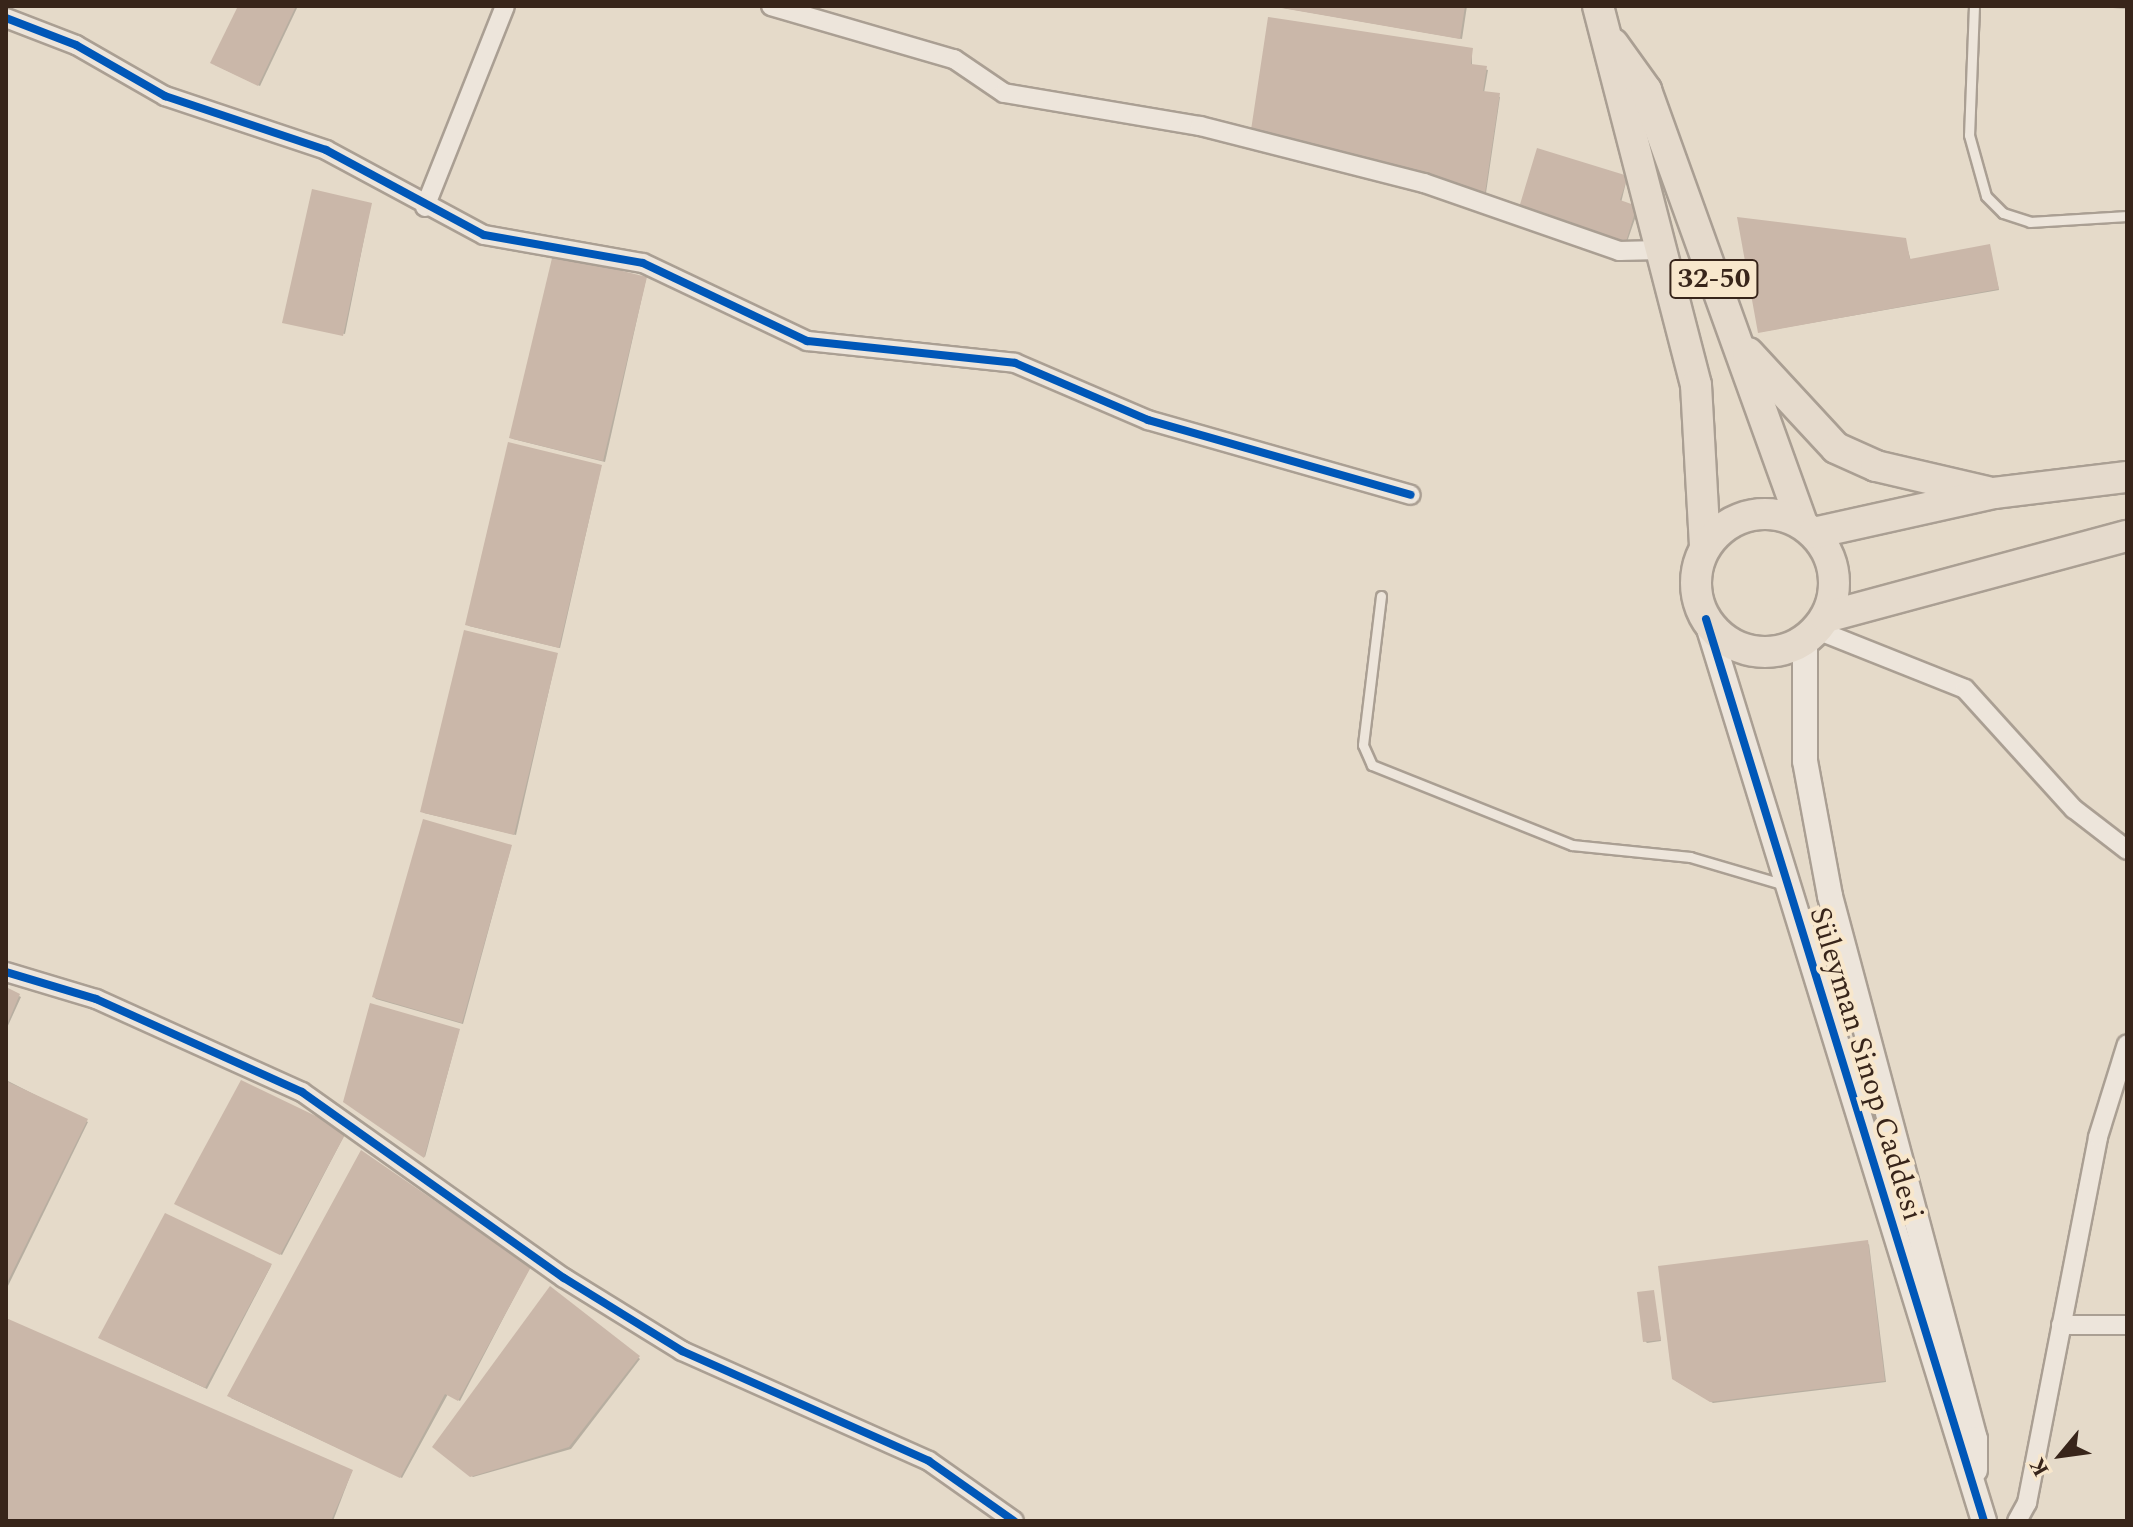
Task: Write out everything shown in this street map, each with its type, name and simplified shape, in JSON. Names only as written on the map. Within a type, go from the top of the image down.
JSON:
[{"type":"main road","name":"32-50","points":[[1598,6],[1611,42],[1617,97],[1696,385],[1705,547]]},
{"type":"main road","name":"32-50","points":[[1611,42],[1646,90],[1808,529]]},
{"type":"main road","points":[[1736,340],[1836,448],[1876,466],[1994,493]]},
{"type":"main road","points":[[2127,477],[1994,493],[1808,529],[1749,515],[1705,547],[1696,583],[1706,619],[1750,651],[2127,536]]},
{"type":"main road","points":[[1808,529],[1834,573],[1816,629]]},
{"type":"street","points":[[425,207],[505,6]]},
{"type":"street","points":[[771,6],[954,59],[1004,93],[1200,126],[1424,183],[1619,251],[1659,250]]},
{"type":"street","points":[[6,18],[76,45],[165,96],[312,144],[425,207],[503,240],[593,251],[669,272],[807,341],[998,359],[1148,420],[1411,495]]},
{"type":"street","name":"Süleyman Sinop Caddesi","points":[[1706,619],[1786,885],[1976,1484],[1984,1521]]},
{"type":"street","points":[[1816,629],[1965,689],[2074,809],[2127,850]]},
{"type":"street","name":"Süleyman Sinop Caddesi","points":[[1816,629],[1805,761],[1830,896],[1975,1439],[1976,1484]]},
{"type":"street","points":[[6,972],[96,999],[302,1092],[564,1278],[682,1351],[929,1461],[1014,1521]]},
{"type":"street","points":[[2017,1521],[2027,1503],[2098,1137],[2127,1044]]},
{"type":"street","points":[[2061,1325],[2127,1325]]},
{"type":"lane","points":[[1974,6],[1969,135],[1986,196],[2003,213],[2030,222],[2127,216]]},
{"type":"lane","points":[[1381,596],[1363,745],[1372,765],[1572,845],[1690,857],[1786,885]]},
{"type":"building","points":[[238,6],[296,6],[258,86],[210,63]]},
{"type":"building","points":[[1270,6],[1465,6],[1460,39]]},
{"type":"building","points":[[1268,17],[1473,48],[1471,64],[1487,66],[1483,91],[1500,93],[1485,193],[1251,130]]},
{"type":"building","points":[[1537,148],[1628,176],[1620,200],[1637,206],[1625,245],[1518,211]]},
{"type":"building","points":[[312,189],[372,203],[343,336],[282,323]]},
{"type":"building","points":[[1737,217],[1906,238],[1910,259],[1990,244],[1999,289],[1758,333]]},
{"type":"building","points":[[553,254],[647,277],[603,461],[509,438]]},
{"type":"building","points":[[508,442],[602,465],[559,648],[465,625]]},
{"type":"building","points":[[464,630],[558,653],[514,835],[420,812]]},
{"type":"building","points":[[423,819],[512,845],[462,1023],[372,997]]},
{"type":"building","points":[[6,987],[20,994],[6,1027]]},
{"type":"building","points":[[370,1003],[460,1029],[424,1158],[343,1102]]},
{"type":"building","points":[[241,1080],[347,1131],[280,1255],[174,1204]]},
{"type":"building","points":[[6,1081],[88,1119],[6,1285]]},
{"type":"building","points":[[361,1150],[531,1267],[458,1401],[445,1394],[400,1478],[227,1396]]},
{"type":"building","points":[[165,1213],[272,1264],[205,1388],[98,1338]]},
{"type":"building","points":[[1868,1240],[1885,1381],[1710,1402],[1672,1379],[1658,1266]]},
{"type":"building","points":[[550,1286],[640,1356],[569,1447],[470,1477],[432,1447]]},
{"type":"building","points":[[1654,1290],[1661,1340],[1643,1342],[1637,1292]]},
{"type":"building","points":[[6,1318],[353,1470],[331,1521],[6,1521]]},
{"type":"cycle path","points":[[6,18],[76,45],[165,96],[326,150],[484,235],[643,263],[807,341],[1015,363],[1148,420],[1411,495]]},
{"type":"cycle path","points":[[1706,619],[1984,1521]]},
{"type":"cycle path","points":[[6,972],[96,999],[302,1092],[564,1278],[682,1351],[929,1461],[1014,1521]]}]
